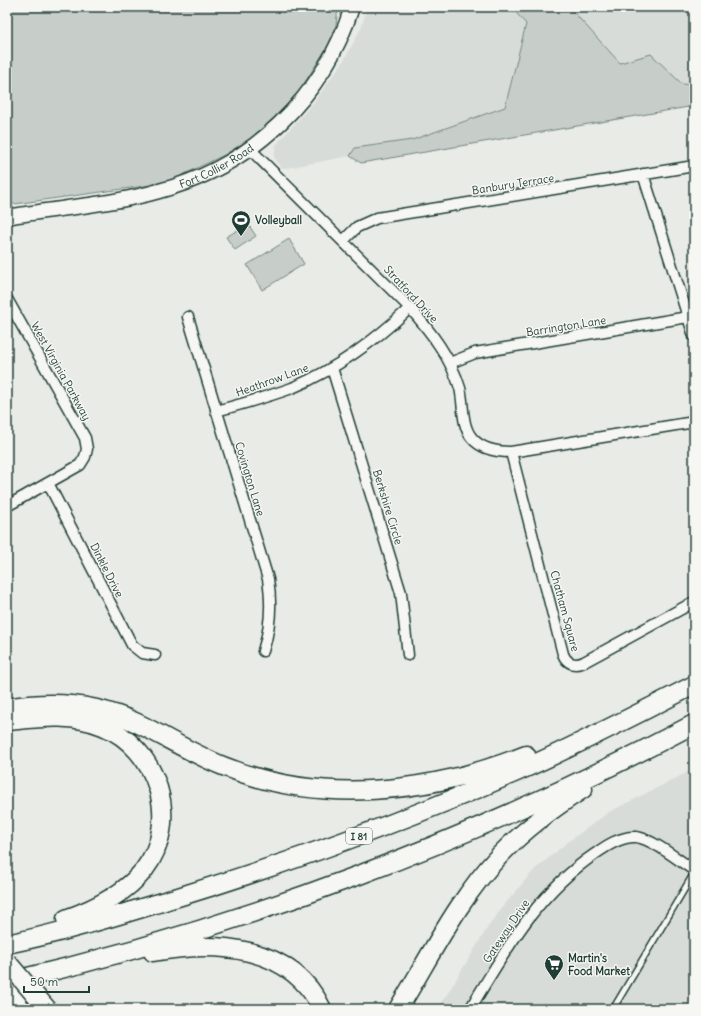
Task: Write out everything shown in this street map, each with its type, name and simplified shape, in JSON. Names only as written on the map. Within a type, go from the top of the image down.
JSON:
[{"type":"highway","points":[[7,708],[47,703],[95,708],[136,722],[201,757],[246,774],[297,786],[356,791],[422,785],[475,773],[565,740],[694,684]]},
{"type":"highway","name":"I 81","points":[[7,944],[128,913],[213,886],[388,825],[523,769],[605,730],[694,684]]},
{"type":"highway","points":[[7,721],[34,718],[67,718],[89,721],[114,731],[128,741],[148,764],[159,788],[162,818],[161,832],[151,858],[144,870],[126,888],[107,901],[87,911],[7,939]]},
{"type":"highway","points":[[38,975],[144,946],[221,922],[345,879],[506,814],[618,763],[694,725]]},
{"type":"highway","points":[[398,1009],[469,894],[499,856],[537,821],[582,790],[694,725]]},
{"type":"highway","points":[[7,982],[166,950],[193,947],[229,948],[266,957],[286,967],[309,988],[322,1009]]},
{"type":"highway","points":[[7,962],[47,1009]]},
{"type":"highway","points":[[7,989],[24,1009]]},
{"type":"street","name":"Fort Collier Road","points":[[7,217],[135,197],[160,191],[212,171],[250,149],[286,118],[316,82],[340,41],[352,7]]},
{"type":"street","name":"Stratford Drive","points":[[250,149],[410,308],[427,328],[450,363],[459,387],[465,424],[472,438],[489,449],[511,452],[694,422]]},
{"type":"street","name":"Banbury Terrace","points":[[343,241],[357,227],[377,218],[694,166]]},
{"type":"street","points":[[643,174],[694,336]]},
{"type":"street","name":"West Virginia Parkway","points":[[7,299],[85,438],[87,449],[85,457],[75,469],[48,484]]},
{"type":"street","name":"Heathrow Lane","points":[[216,411],[280,392],[332,368],[371,343],[410,308]]},
{"type":"street","name":"Covington Lane","points":[[188,317],[268,579],[271,607],[270,623],[262,651]]},
{"type":"street","name":"Barrington Lane","points":[[450,363],[475,353],[688,317]]},
{"type":"street","name":"Berkshire Circle","points":[[332,368],[401,593],[408,655]]},
{"type":"street","name":"Chatham Square","points":[[511,452],[563,654],[567,661],[575,664],[584,662],[694,602]]},
{"type":"street","points":[[7,506],[48,484]]},
{"type":"street","name":"Dinkle Drive","points":[[48,484],[132,645],[142,653],[155,655]]},
{"type":"street","name":"Gateway Drive","points":[[470,1009],[507,948],[531,913],[571,872],[600,851],[625,838],[641,838],[694,870]]},
{"type":"lane","points":[[613,1009],[694,873]]},
{"type":"shaded area","points":[[7,7],[338,7],[336,25],[329,44],[300,90],[275,117],[253,137],[224,155],[166,183],[7,205]]},
{"type":"shaded area","points":[[367,7],[511,7],[526,24],[505,107],[412,140],[355,148],[350,156],[282,169],[274,157],[276,145],[313,103],[343,62],[361,28]]},
{"type":"shaded area","points":[[511,7],[569,7],[620,63],[651,54],[682,84],[694,85],[694,106],[361,163],[350,156],[355,148],[412,140],[505,107],[526,24]]},
{"type":"shaded area","points":[[569,7],[694,7],[694,85],[682,84],[651,55],[620,63]]},
{"type":"shaded area","name":"Volleyball","points":[[248,224],[256,236],[235,250],[226,237]]},
{"type":"shaded area","points":[[289,239],[304,264],[262,290],[247,265]]},
{"type":"shaded area","points":[[694,769],[694,1009],[438,1009],[488,927],[504,905],[534,870],[569,841],[609,812]]},
{"type":"place","name":"Volleyball","points":[[241,237]]},
{"type":"place","name":"Martin's Food Market","points":[[554,981]]}]
